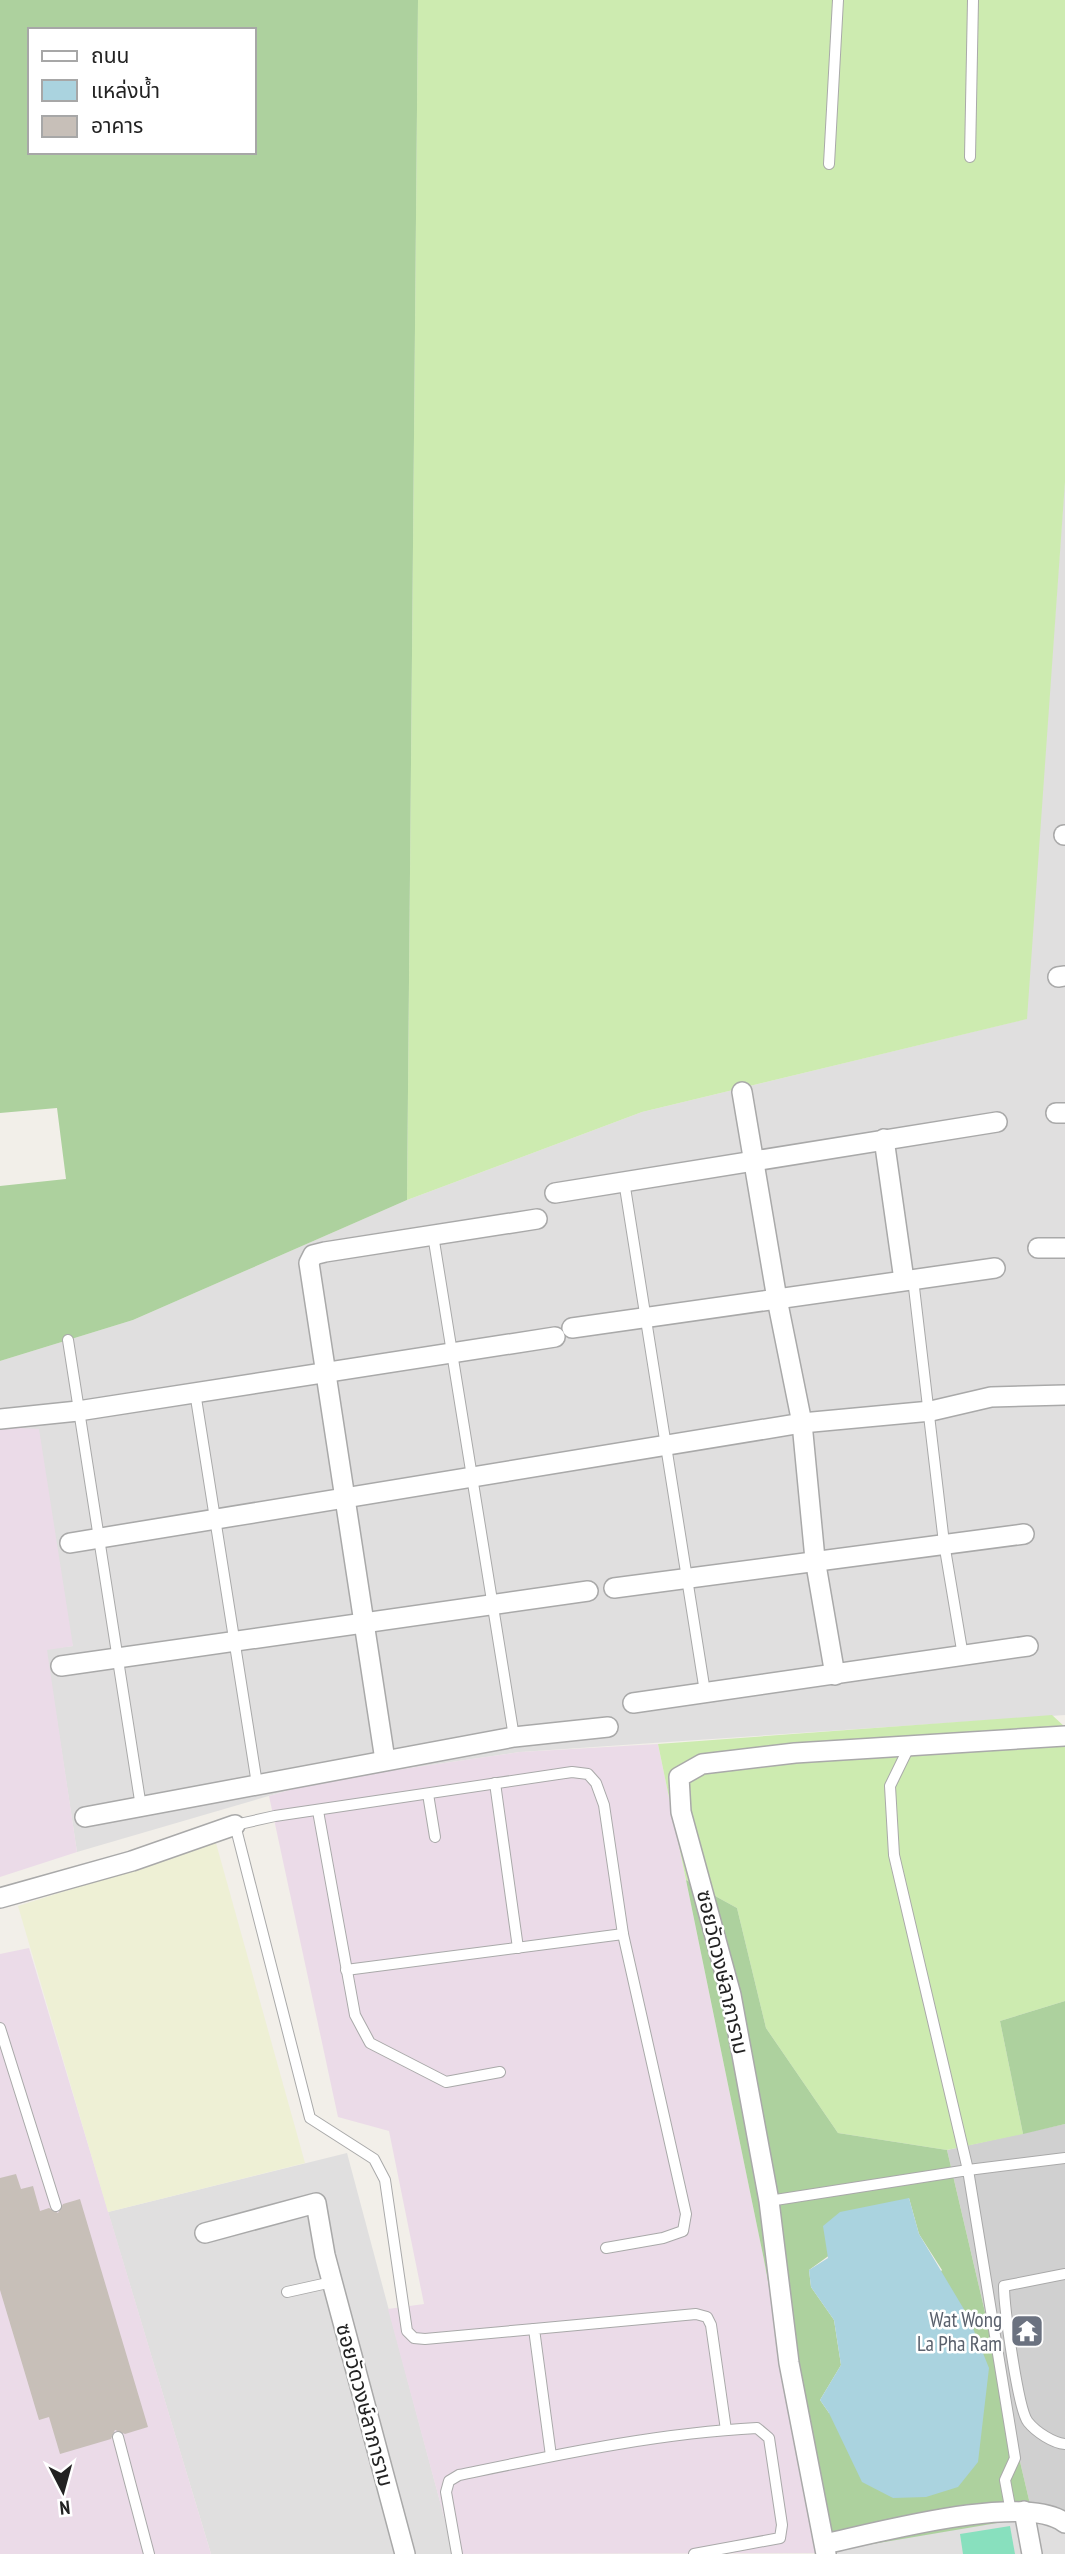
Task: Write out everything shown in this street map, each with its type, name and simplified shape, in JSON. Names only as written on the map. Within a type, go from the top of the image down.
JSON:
[{"type":"street","points":[[742,1092],[777,1299],[802,1423],[815,1559],[835,1675]]},
{"type":"street","points":[[555,1193],[997,1122]]},
{"type":"street","points":[[884,1139],[909,1280]]},
{"type":"street","points":[[385,1760],[343,1500],[309,1263],[313,1255],[537,1219]]},
{"type":"street","points":[[1038,1248],[1065,1248]]},
{"type":"street","points":[[0,1419],[78,1411],[451,1353],[646,1317],[995,1268]]},
{"type":"street","points":[[70,1543],[802,1423],[930,1411],[991,1397],[1065,1395]]},
{"type":"street","points":[[614,1588],[815,1559],[1024,1534]]},
{"type":"street","points":[[61,1666],[588,1591]]},
{"type":"street","points":[[633,1703],[1028,1646]]},
{"type":"street","points":[[85,1818],[514,1737],[608,1727]]},
{"type":"street","name":"ซอยวัดวงษ์ลาภาราม","points":[[826,2549],[789,2363],[769,2201],[731,1995],[681,1812],[679,1777],[702,1764],[795,1753],[1065,1736]]},
{"type":"street","points":[[0,1898],[132,1861],[235,1825]]},
{"type":"street","name":"ซอยวัดวงษ์ลาภาราม","points":[[205,2233],[316,2203],[332,2282],[405,2554]]},
{"type":"street","points":[[826,2549],[909,2526],[1018,2511],[1055,2515],[1065,2523]]},
{"type":"street","points":[[1018,2511],[1032,2554]]},
{"type":"lane","points":[[829,164],[838,0]]},
{"type":"lane","points":[[970,157],[973,0]]},
{"type":"lane","points":[[624,1181],[705,1692]]},
{"type":"lane","points":[[433,1235],[514,1737]]},
{"type":"lane","points":[[909,1280],[930,1411],[944,1544],[963,1656]]},
{"type":"lane","points":[[68,1340],[141,1807]]},
{"type":"lane","points":[[195,1392],[257,1784]]},
{"type":"lane","points":[[909,1747],[890,1786],[894,1855],[968,2170],[1015,2458],[1005,2480],[1018,2511]]},
{"type":"lane","points":[[607,2248],[663,2238],[683,2231],[686,2214],[623,1934],[604,1805],[596,1783],[588,1774],[572,1772],[235,1825],[310,2118],[374,2159],[385,2180],[407,2331],[414,2337],[425,2339],[696,2314],[707,2316],[711,2325],[726,2430]]},
{"type":"lane","points":[[495,1783],[518,1948]]},
{"type":"lane","points":[[428,1794],[435,1837]]},
{"type":"lane","points":[[318,1811],[355,2015],[370,2043],[446,2082],[500,2072]]},
{"type":"lane","points":[[346,1970],[623,1934]]},
{"type":"lane","points":[[0,2028],[56,2206]]},
{"type":"lane","points":[[769,2201],[1065,2158]]},
{"type":"lane","points":[[1065,2274],[1004,2286],[1003,2312],[1026,2421],[1043,2435],[1065,2444]]},
{"type":"lane","points":[[287,2292],[332,2282]]},
{"type":"lane","points":[[534,2329],[551,2456]]},
{"type":"lane","points":[[457,2554],[446,2492],[449,2481],[459,2475],[551,2456],[726,2430],[757,2428],[769,2438],[782,2525],[780,2538],[694,2554]]},
{"type":"lane","points":[[118,2437],[149,2554]]},
{"type":"shaded area","points":[[1065,477],[1065,1715],[520,1752],[320,1781],[77,1852],[46,1649],[73,1646],[0,1427],[0,1361],[133,1320],[407,1200],[642,1112],[1026,1019]]},
{"type":"shaded area","points":[[0,1427],[39,1429],[73,1646],[47,1650],[77,1852],[0,1877]]},
{"type":"shaded area","points":[[658,1744],[764,2260],[819,2553],[454,2554],[388,2309],[424,2304],[389,2131],[338,2117],[269,1796],[320,1781],[520,1752]]},
{"type":"shaded area","points":[[29,1948],[211,2554],[0,2554],[0,1954]]},
{"type":"shaded area","name":"Wat Wong La Pha Ram","points":[[1065,2124],[1065,2511],[1033,2517],[947,2150]]},
{"type":"shaded area","points":[[347,2153],[454,2554],[211,2554],[108,2212]]},
{"type":"shaded area","points":[[1065,2511],[1065,2554],[814,2554],[892,2540]]},
{"type":"green space","points":[[0,0],[418,0],[407,1200],[133,1320],[0,1361],[0,1186],[66,1179],[57,1108],[0,1113]]},
{"type":"green space","points":[[418,0],[1065,0],[1065,482],[1027,1019],[642,1112],[407,1200]]},
{"type":"green space","points":[[1052,1715],[1065,1727],[1065,2001],[1000,2021],[1023,2134],[947,2150],[838,2133],[766,2028],[737,1908],[686,1880],[658,1744]]},
{"type":"green space","points":[[216,1843],[305,2163],[108,2212],[18,1906]]},
{"type":"green space","points":[[686,1880],[737,1908],[766,2028],[838,2133],[947,2150],[1033,2517],[819,2553],[764,2260]],"holes":[[[909,2198],[919,2234],[942,2270],[829,2413],[820,2400],[841,2365],[834,2320],[811,2287],[809,2270]]]},
{"type":"green space","points":[[1065,2001],[1065,2124],[1023,2134],[1000,2021]]},
{"type":"green space","points":[[1010,2526],[1015,2554],[963,2554],[960,2534]]},
{"type":"water","points":[[909,2198],[919,2234],[968,2316],[989,2368],[978,2462],[958,2487],[926,2497],[893,2498],[862,2482],[820,2400],[841,2365],[834,2320],[811,2287],[809,2270],[828,2258],[823,2226],[840,2212]]},
{"type":"building","points":[[16,2174],[21,2189],[33,2186],[40,2211],[49,2208],[58,2213],[63,2204],[80,2199],[148,2427],[125,2434],[115,2430],[111,2439],[60,2454],[49,2417],[39,2420],[0,2290],[0,2178]]},
{"type":"place","name":"Wat Wong La Pha Ram","points":[[1027,2331]]}]
